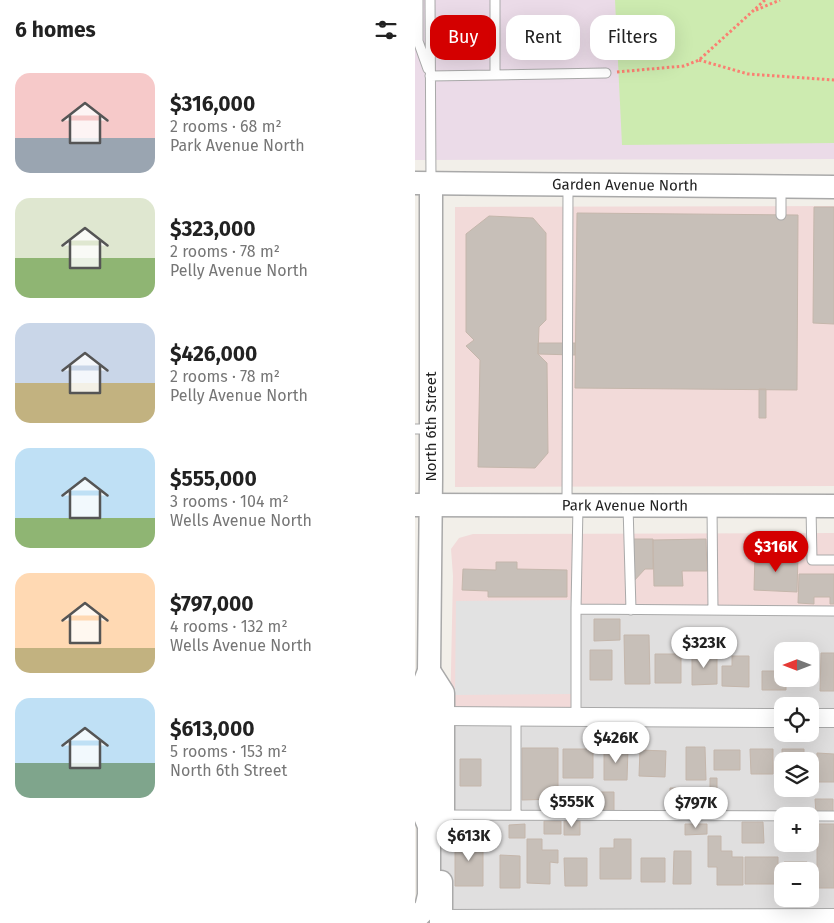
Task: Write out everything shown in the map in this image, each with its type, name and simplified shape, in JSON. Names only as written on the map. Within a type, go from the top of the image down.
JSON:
[{"type":"street","name":"Garden Avenue North","points":[[423,183],[834,187]]},
{"type":"street","name":"North 6th Street","points":[[423,183],[423,505],[429,671],[421,692],[421,807],[436,821]]},
{"type":"street","name":"Park Avenue North","points":[[423,505],[834,506]]},
{"type":"street","name":"North 6th Street","points":[[425,921],[441,874],[429,850],[436,821],[444,716],[443,693],[429,671]]},
{"type":"street","points":[[444,716],[576,715],[774,718]]},
{"type":"street","points":[[819,718],[834,718]]},
{"type":"street","points":[[425,921],[834,918]]},
{"type":"lane","points":[[418,0],[418,42],[430,76]]},
{"type":"lane","points":[[423,183],[430,76],[430,0]]},
{"type":"lane","points":[[495,0],[495,75]]},
{"type":"lane","points":[[430,76],[606,74]]},
{"type":"lane","points":[[568,184],[572,506],[576,609],[576,715]]},
{"type":"lane","points":[[781,186],[781,215]]},
{"type":"lane","points":[[628,506],[631,610]]},
{"type":"lane","points":[[711,506],[713,610]]},
{"type":"lane","points":[[811,506],[812,560],[834,560]]},
{"type":"lane","points":[[576,609],[834,611]]},
{"type":"lane","points":[[515,715],[515,816]]},
{"type":"lane","points":[[436,821],[515,816],[834,816]]},
{"type":"path","points":[[606,74],[684,66],[699,60],[765,0]]},
{"type":"path","points":[[751,12],[780,0]]},
{"type":"path","points":[[699,60],[748,74],[834,80]]},
{"type":"shaded area","points":[[415,0],[834,0],[834,159],[415,160]]},
{"type":"shaded area","points":[[834,206],[834,486],[455,487],[455,207]]},
{"type":"shaded area","points":[[834,533],[834,611],[576,609],[576,715],[450,716],[453,576],[451,549],[459,538],[473,534]]},
{"type":"shaded area","points":[[572,600],[572,694],[455,695],[456,601]]},
{"type":"shaded area","points":[[576,609],[834,611],[834,923],[429,923],[429,715]]},
{"type":"green space","points":[[615,0],[834,0],[834,143],[622,145],[618,60],[675,60],[675,15],[616,15]]},
{"type":"building","points":[[814,207],[834,207],[834,324],[813,323]]},
{"type":"building","points":[[577,213],[798,215],[797,390],[575,388]]},
{"type":"building","points":[[489,216],[533,218],[546,233],[546,320],[539,327],[538,354],[547,363],[548,453],[535,468],[478,467],[480,360],[466,346],[474,340],[466,332],[466,234]]},
{"type":"building","points":[[538,343],[575,343],[575,355],[538,354]]},
{"type":"building","points":[[759,389],[766,389],[766,418],[759,418]]},
{"type":"building","points":[[633,539],[653,539],[653,569],[645,569],[633,582]]},
{"type":"building","points":[[706,539],[707,571],[682,571],[683,586],[654,586],[653,540]]},
{"type":"building","points":[[755,554],[798,555],[797,592],[754,590]]},
{"type":"building","points":[[496,562],[517,562],[517,569],[567,570],[567,597],[488,597],[488,591],[462,590],[463,569],[496,570]]},
{"type":"building","points":[[799,574],[834,574],[834,604],[830,604],[830,597],[814,597],[814,604],[798,603]]},
{"type":"building","points":[[594,619],[620,619],[620,640],[594,641]]},
{"type":"building","points":[[624,635],[649,635],[650,684],[625,684]]},
{"type":"building","points":[[590,650],[612,650],[612,680],[590,680]]},
{"type":"building","points":[[821,653],[834,653],[834,691],[820,691]]},
{"type":"building","points":[[655,654],[681,654],[681,683],[655,683]]},
{"type":"building","points":[[692,654],[717,654],[717,684],[692,685]]},
{"type":"building","points":[[732,656],[749,656],[749,687],[722,686],[722,666],[732,666]]},
{"type":"building","points":[[762,671],[774,671],[774,688],[786,688],[786,690],[762,690]]},
{"type":"building","points":[[604,747],[628,748],[627,780],[604,780]]},
{"type":"building","points":[[686,747],[705,747],[706,780],[686,780]]},
{"type":"building","points":[[522,748],[558,748],[558,799],[522,800]]},
{"type":"building","points":[[563,749],[593,749],[593,778],[563,778]]},
{"type":"building","points":[[750,749],[773,749],[773,774],[751,774]]},
{"type":"building","points":[[782,749],[804,749],[804,752],[782,752]]},
{"type":"building","points":[[640,750],[666,751],[665,777],[639,776]]},
{"type":"building","points":[[714,750],[740,750],[740,770],[714,770]]},
{"type":"building","points":[[819,753],[834,754],[834,782],[819,782]]},
{"type":"building","points":[[460,759],[481,759],[481,786],[460,786]]},
{"type":"building","points":[[710,778],[717,778],[717,792],[710,793]]},
{"type":"building","points":[[670,788],[688,788],[689,806],[670,806]]},
{"type":"building","points":[[597,792],[614,792],[614,811],[597,811]]},
{"type":"building","points":[[815,799],[833,799],[833,813],[819,814],[819,807],[816,807]]},
{"type":"building","points":[[544,821],[561,821],[561,834],[544,834]]},
{"type":"building","points":[[564,821],[580,821],[580,835],[564,835]]},
{"type":"building","points":[[742,822],[763,822],[764,843],[742,843]]},
{"type":"building","points":[[525,824],[525,838],[509,838],[509,825]]},
{"type":"building","points":[[685,824],[707,824],[707,834],[685,835]]},
{"type":"building","points":[[819,824],[834,824],[834,888],[819,888],[819,862],[817,862]]},
{"type":"building","points":[[708,836],[721,836],[721,851],[732,851],[732,857],[743,857],[743,885],[717,885],[717,867],[708,867]]},
{"type":"building","points":[[455,837],[483,837],[483,886],[455,886]]},
{"type":"building","points":[[527,839],[542,839],[542,850],[558,850],[558,863],[550,862],[550,884],[527,883]]},
{"type":"building","points":[[614,839],[631,839],[631,879],[600,879],[600,848],[614,848]]},
{"type":"building","points":[[674,851],[691,851],[691,884],[673,884]]},
{"type":"building","points":[[500,855],[520,856],[520,888],[500,888]]},
{"type":"building","points":[[745,857],[778,857],[778,862],[774,862],[774,884],[745,884]]},
{"type":"building","points":[[564,858],[587,858],[587,886],[565,886]]},
{"type":"building","points":[[641,858],[665,858],[665,882],[641,882]]}]
